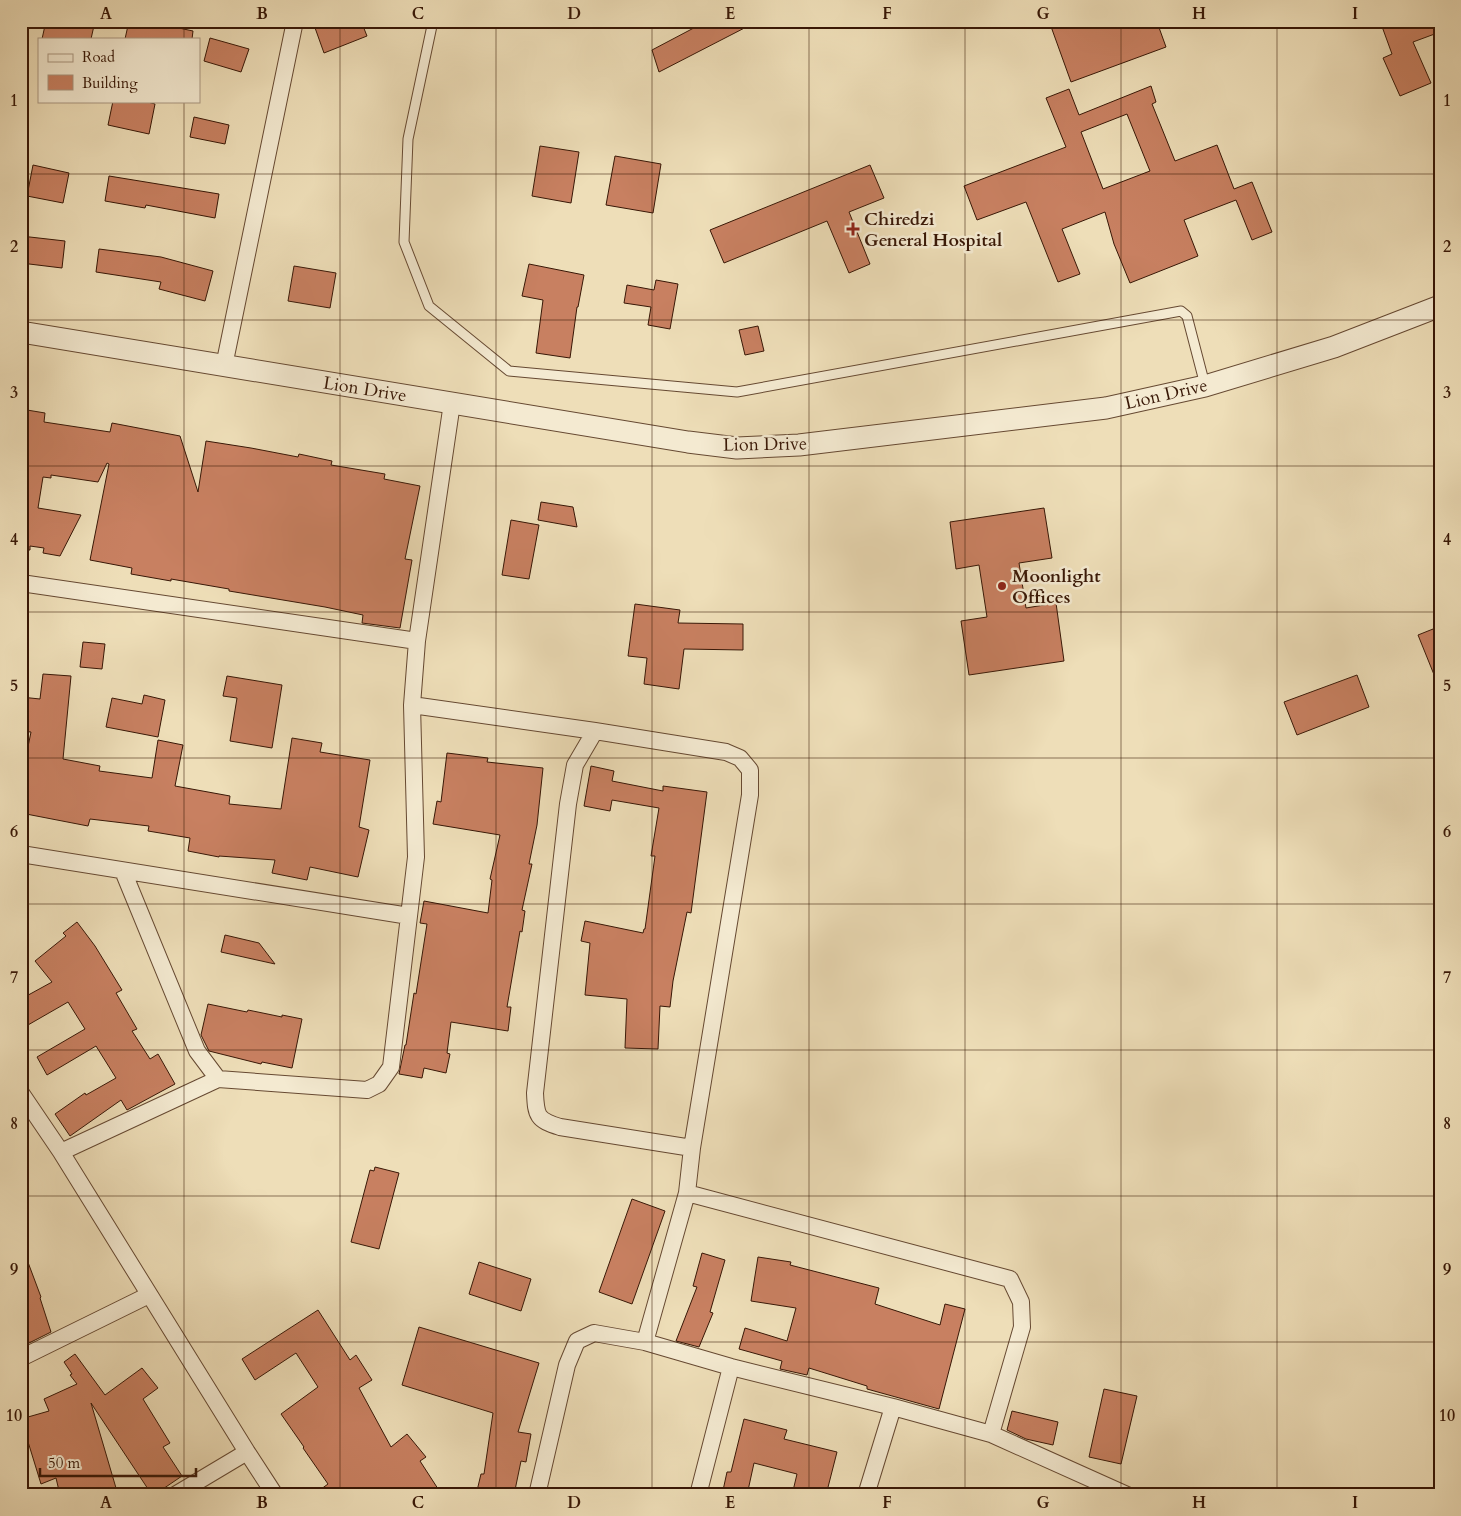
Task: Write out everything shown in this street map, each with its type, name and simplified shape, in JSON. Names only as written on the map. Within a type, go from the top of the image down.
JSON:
[{"type":"street","points":[[224,366],[295,21]]},
{"type":"street","name":"Lion Drive","points":[[21,332],[688,442],[737,448],[799,445],[1106,408],[1205,386],[1334,347],[1440,306]]},
{"type":"street","points":[[61,1152],[218,1079],[367,1090],[379,1084],[390,1068],[416,857],[412,705],[417,641],[452,403]]},
{"type":"street","points":[[21,583],[417,641]]},
{"type":"street","points":[[412,705],[726,752],[740,758],[750,770],[750,795],[692,1148],[687,1193],[645,1342]]},
{"type":"street","points":[[595,731],[575,765],[568,804],[536,1092],[536,1112],[545,1122],[560,1127],[692,1148]]},
{"type":"street","points":[[21,854],[409,916]]},
{"type":"street","points":[[122,871],[197,1051],[218,1079]]},
{"type":"street","points":[[21,1093],[61,1152],[275,1495]]},
{"type":"street","points":[[687,1193],[1010,1279],[1021,1302],[1022,1327],[991,1434]]},
{"type":"street","points":[[21,1358],[149,1295]]},
{"type":"street","points":[[538,1495],[567,1365],[577,1341],[594,1333],[645,1342],[731,1367],[893,1407],[991,1434],[1127,1495]]},
{"type":"street","points":[[698,1495],[731,1367]]},
{"type":"street","points":[[866,1495],[893,1407]]},
{"type":"street","points":[[175,1495],[247,1452]]},
{"type":"lane","points":[[433,21],[408,139],[404,242],[429,306],[509,371],[737,392],[1181,311],[1187,316],[1205,386]]},
{"type":"building","points":[[46,21],[95,21],[91,38],[42,38]]},
{"type":"building","points":[[129,21],[146,21],[193,31],[192,38],[125,38]]},
{"type":"building","points":[[324,21],[361,21],[367,36],[324,53],[314,25]]},
{"type":"building","points":[[707,21],[758,21],[659,72],[652,50]]},
{"type":"building","points":[[1049,21],[1141,21],[1143,27],[1157,22],[1166,47],[1071,82]]},
{"type":"building","points":[[1380,21],[1440,21],[1440,32],[1413,42],[1431,83],[1400,96],[1383,58],[1392,54]]},
{"type":"building","points":[[210,38],[249,49],[241,72],[204,61]]},
{"type":"building","points":[[1151,86],[1156,102],[1152,104],[1175,161],[1217,145],[1234,189],[1252,182],[1272,232],[1252,240],[1236,200],[1184,220],[1198,256],[1130,283],[1114,244],[1105,212],[1062,229],[1080,274],[1058,282],[1026,202],[977,220],[964,186],[1066,147],[1046,98],[1069,89],[1079,115]],"holes":[[[1127,114],[1150,171],[1103,189],[1081,132]]]},
{"type":"building","points":[[113,102],[148,102],[155,104],[149,134],[108,125]]},
{"type":"building","points":[[194,117],[229,125],[225,144],[190,137]]},
{"type":"building","points":[[540,146],[579,152],[571,203],[532,196]]},
{"type":"building","points":[[615,156],[661,164],[653,213],[606,205]]},
{"type":"building","points":[[33,165],[69,173],[63,203],[27,196]]},
{"type":"building","points":[[870,165],[884,198],[849,212],[870,264],[849,273],[827,221],[724,263],[710,230]]},
{"type":"building","points":[[109,176],[219,194],[215,218],[146,205],[145,208],[105,201]]},
{"type":"building","points":[[21,236],[65,241],[62,268],[21,263]]},
{"type":"building","points":[[99,249],[161,257],[213,271],[205,301],[159,289],[161,282],[96,272]]},
{"type":"building","points":[[529,264],[584,275],[577,307],[570,358],[536,353],[543,300],[522,296]]},
{"type":"building","points":[[294,266],[336,273],[330,308],[288,301]]},
{"type":"building","points":[[656,280],[678,284],[670,329],[648,325],[651,307],[624,303],[627,285],[654,290]]},
{"type":"building","points":[[758,326],[764,351],[745,355],[739,330]]},
{"type":"building","points":[[21,409],[45,413],[44,422],[110,432],[112,423],[180,436],[198,492],[206,441],[298,457],[299,454],[332,461],[331,465],[385,474],[384,479],[420,486],[405,559],[412,560],[400,628],[362,623],[363,615],[325,607],[171,579],[171,581],[131,574],[132,568],[90,560],[109,464],[107,463],[98,482],[51,475],[51,478],[43,477],[38,508],[81,515],[60,556],[43,553],[44,548],[30,546],[30,550],[21,550]]},
{"type":"building","points":[[541,502],[573,507],[577,527],[538,520]]},
{"type":"building","name":"Moonlight Offices","points":[[1044,508],[1052,558],[1019,563],[1026,608],[1056,603],[1064,661],[969,675],[961,621],[987,617],[979,565],[956,569],[950,522]]},
{"type":"building","points":[[511,520],[539,525],[529,579],[502,575]]},
{"type":"building","points":[[635,604],[680,610],[678,623],[743,624],[743,650],[684,649],[679,689],[644,684],[647,658],[628,656]]},
{"type":"building","points":[[1433,629],[1440,645],[1439,687],[1418,635]]},
{"type":"building","points":[[83,642],[105,644],[102,669],[80,667]]},
{"type":"building","points":[[43,674],[71,676],[63,759],[100,766],[99,771],[152,778],[158,740],[183,745],[175,786],[230,796],[229,804],[281,809],[292,738],[322,743],[320,752],[370,760],[359,827],[369,830],[358,877],[310,867],[307,880],[272,873],[275,860],[219,857],[188,851],[190,838],[148,831],[149,826],[90,819],[88,826],[21,813],[21,781],[31,732],[21,731],[21,697],[40,699]]},
{"type":"building","points":[[1357,675],[1369,707],[1297,735],[1284,702]]},
{"type":"building","points":[[227,676],[282,685],[272,748],[230,741],[237,698],[223,696]]},
{"type":"building","points":[[144,695],[165,700],[158,737],[106,727],[112,698],[142,704]]},
{"type":"building","points":[[447,753],[488,758],[487,762],[543,768],[537,825],[529,864],[532,864],[522,910],[525,911],[522,932],[520,931],[507,1007],[511,1007],[508,1031],[451,1022],[447,1053],[450,1054],[446,1073],[424,1068],[422,1078],[399,1074],[406,1045],[414,993],[416,994],[427,924],[420,923],[424,901],[488,913],[492,880],[490,879],[500,835],[433,824],[437,801],[441,802]]},
{"type":"building","points":[[591,766],[614,771],[612,781],[663,791],[663,786],[707,792],[691,913],[687,912],[673,981],[670,1007],[660,1006],[658,1049],[625,1048],[627,999],[585,995],[590,943],[581,941],[585,921],[643,933],[645,929],[655,856],[651,856],[659,808],[612,800],[610,811],[584,806]]},
{"type":"building","points":[[77,922],[95,946],[122,990],[116,993],[137,1029],[132,1031],[150,1059],[158,1054],[175,1084],[127,1110],[121,1100],[70,1136],[55,1114],[85,1093],[86,1095],[116,1078],[96,1046],[47,1075],[37,1057],[85,1029],[68,1002],[21,1029],[21,999],[52,982],[35,961],[66,936],[63,933]]},
{"type":"building","points":[[225,935],[259,943],[275,964],[221,952]]},
{"type":"building","points":[[208,1004],[247,1012],[248,1010],[302,1019],[292,1068],[262,1062],[261,1064],[209,1051],[201,1035]]},
{"type":"building","points":[[375,1167],[399,1173],[379,1249],[351,1242],[370,1170],[374,1171]]},
{"type":"building","points":[[632,1199],[665,1211],[632,1304],[599,1292]]},
{"type":"building","points":[[21,1249],[23,1249],[41,1297],[51,1332],[21,1347]]},
{"type":"building","points":[[702,1253],[725,1260],[710,1312],[713,1313],[699,1347],[676,1341],[697,1287],[693,1286]]},
{"type":"building","points":[[758,1257],[791,1262],[790,1265],[879,1288],[875,1304],[940,1325],[945,1304],[965,1309],[939,1409],[867,1389],[867,1386],[809,1368],[807,1375],[780,1369],[782,1361],[739,1349],[745,1328],[787,1341],[796,1308],[751,1301]]},
{"type":"building","points":[[479,1262],[531,1279],[521,1311],[469,1294]]},
{"type":"building","points":[[318,1310],[350,1360],[356,1355],[372,1380],[359,1388],[391,1447],[407,1434],[426,1457],[420,1461],[442,1495],[313,1495],[328,1484],[281,1414],[318,1387],[296,1353],[255,1380],[242,1359]]},
{"type":"building","points":[[419,1327],[539,1363],[518,1432],[531,1434],[526,1462],[521,1461],[514,1495],[476,1495],[481,1474],[484,1474],[493,1413],[402,1385]]},
{"type":"building","points":[[75,1354],[105,1395],[142,1368],[158,1388],[143,1399],[170,1443],[163,1447],[182,1476],[152,1495],[91,1403],[116,1488],[95,1495],[60,1495],[56,1478],[41,1484],[21,1419],[49,1411],[44,1399],[77,1384],[64,1362]]},
{"type":"building","points":[[1104,1389],[1137,1396],[1121,1464],[1089,1457]]},
{"type":"building","points":[[1012,1411],[1058,1422],[1053,1445],[1026,1439],[1007,1430]]},
{"type":"building","points":[[744,1419],[787,1430],[784,1439],[837,1452],[826,1495],[792,1495],[797,1474],[754,1463],[747,1495],[722,1495],[727,1472],[731,1472]]},
{"type":"place","name":"Chiredzi General Hospital","points":[[853,229]]},
{"type":"place","name":"Moonlight Offices","points":[[1002,586]]}]
